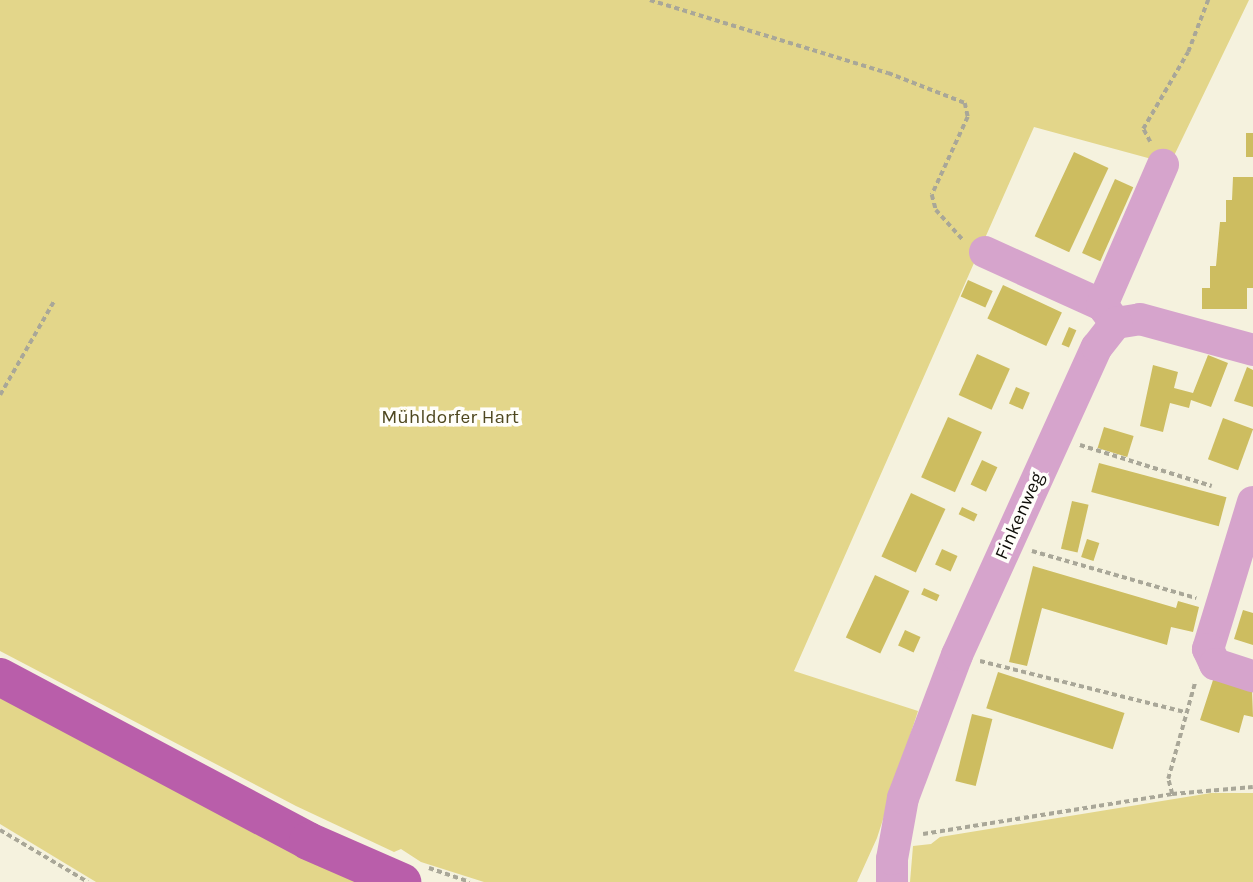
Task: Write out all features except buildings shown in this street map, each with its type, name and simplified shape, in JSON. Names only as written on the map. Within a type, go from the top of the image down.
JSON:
[{"type":"main road","points":[[0,677],[308,841],[402,882]]},
{"type":"street","name":"Finkenweg","points":[[891,870],[903,798],[957,655],[1097,347],[1163,165]]},
{"type":"street","points":[[985,252],[1109,314],[1139,319],[1253,350]]},
{"type":"street","points":[[1253,502],[1208,649],[1214,664],[1253,676]]},
{"type":"path","points":[[650,0],[888,73],[965,103],[968,117],[932,195],[933,204],[956,236],[985,252]]},
{"type":"path","points":[[1163,165],[1143,129],[1188,52],[1208,0]]},
{"type":"path","points":[[0,395],[54,300]]},
{"type":"path","points":[[1060,428],[1084,448],[1212,486]]},
{"type":"path","points":[[1008,543],[1222,606]]},
{"type":"path","points":[[957,655],[1185,712]]},
{"type":"path","points":[[1172,794],[1168,779],[1185,712],[1202,661],[1211,655]]},
{"type":"path","points":[[891,870],[1172,794],[1253,788]]},
{"type":"path","points":[[0,830],[88,882]]},
{"type":"green space","name":"Mühldorfer Hart","points":[[0,0],[1249,0],[1170,164],[1034,127],[794,671],[918,711],[877,838],[857,882],[484,882],[421,862],[401,849],[394,852],[296,806],[0,651]]},
{"type":"green space","points":[[0,690],[373,882],[96,882],[0,824]]},
{"type":"green space","points":[[1211,793],[1253,793],[1253,882],[910,882],[913,846],[931,844],[940,837]]}]
